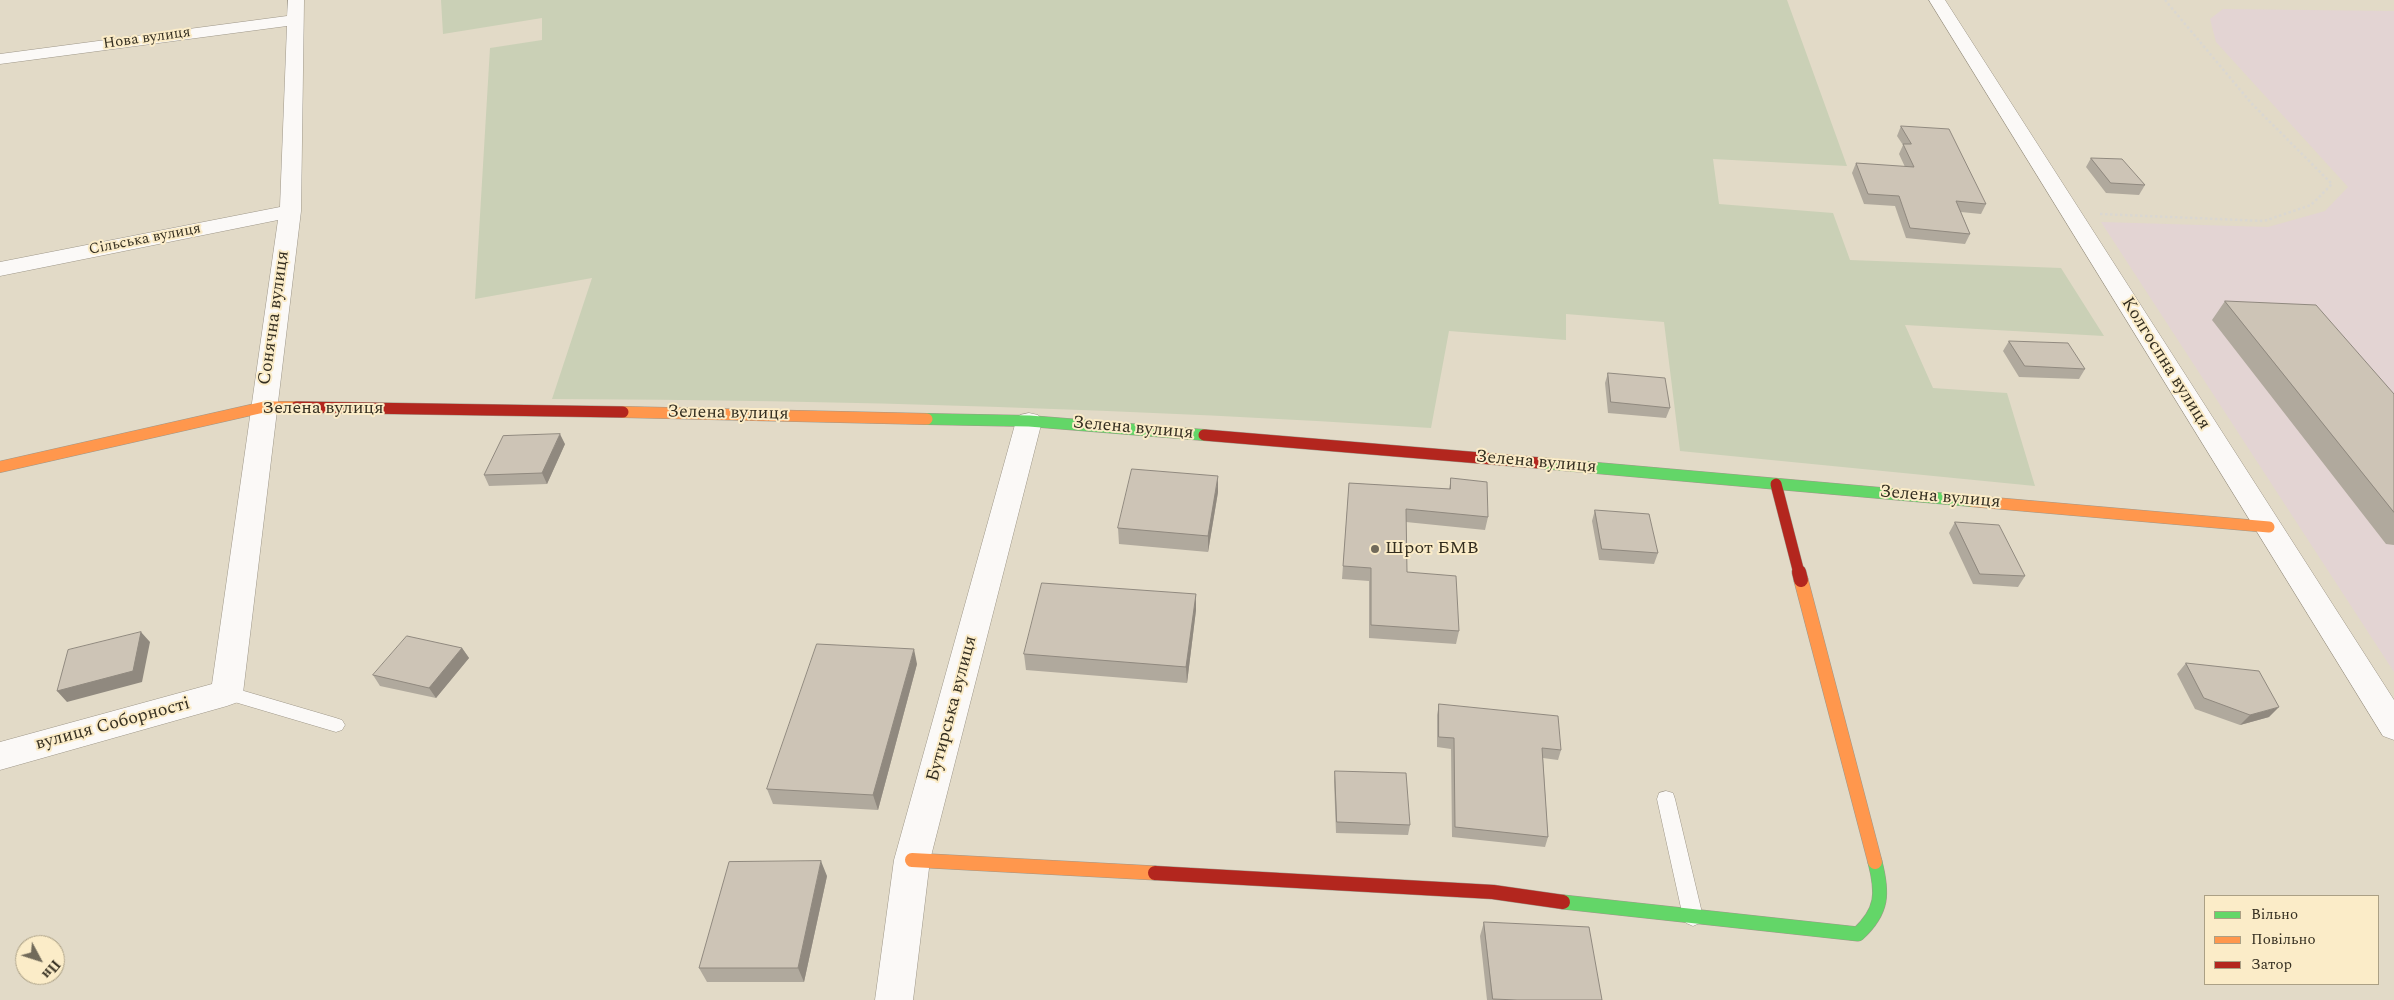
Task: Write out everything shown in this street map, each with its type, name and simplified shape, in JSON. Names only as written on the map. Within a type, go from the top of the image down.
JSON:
[{"type":"street","name":"Колгоспна вулиця","points":[[1937,0],[2394,727]]},
{"type":"street","name":"Нова вулиця","points":[[0,59],[295,10]]},
{"type":"street","name":"Сонячна вулиця","points":[[227,693],[290,211],[295,10]]},
{"type":"street","name":"Сільська вулиця","points":[[0,269],[290,211]]},
{"type":"street","name":"Зелена вулиця","points":[[0,467],[264,407],[519,410],[1030,421],[2269,527]]},
{"type":"street","name":"Бутирська вулиця","points":[[894,1000],[912,860],[1030,421]]},
{"type":"street","points":[[912,860],[1493,892],[1693,918],[1858,934],[1873,922],[1880,906],[1878,874],[1776,484]]},
{"type":"street","name":"вулиця Соборності","points":[[0,756],[227,693]]},
{"type":"lane","points":[[227,693],[336,725]]},
{"type":"lane","points":[[1666,799],[1693,918]]},
{"type":"path","points":[[2070,212],[2264,221],[2311,205],[2332,184],[2252,104],[2165,0]]},
{"type":"shaded area","points":[[2223,9],[2394,11],[2394,672],[2101,222],[2268,227],[2325,211],[2348,187],[2216,42],[2210,19]]},
{"type":"green space","points":[[441,0],[1787,0],[1847,166],[1713,159],[1719,204],[1833,213],[1850,260],[2061,268],[2104,336],[1905,325],[1933,388],[2007,393],[2035,486],[1680,451],[1664,322],[1566,314],[1566,340],[1449,331],[1431,428],[1321,421],[992,407],[772,401],[552,399],[592,278],[475,299],[490,48],[542,40],[542,18],[443,34]]},
{"type":"building","points":[[1901,126],[1949,129],[1986,204],[1956,201],[1970,234],[1910,228],[1899,196],[1868,194],[1856,163],[1914,167],[1903,144],[1911,144]]},
{"type":"building","points":[[2091,158],[2122,159],[2145,185],[2111,183]]},
{"type":"building","points":[[2225,301],[2316,305],[2394,394],[2394,512]]},
{"type":"building","points":[[2009,341],[2068,343],[2085,369],[2025,366]]},
{"type":"building","points":[[1608,373],[1665,378],[1670,408],[1611,402]]},
{"type":"building","points":[[560,434],[542,473],[484,475],[503,436]]},
{"type":"building","points":[[1132,469],[1218,476],[1208,536],[1118,528]]},
{"type":"building","points":[[1451,478],[1487,482],[1488,517],[1406,509],[1407,572],[1456,576],[1459,631],[1371,625],[1371,568],[1343,566],[1349,483],[1450,489]]},
{"type":"building","points":[[1595,510],[1649,514],[1658,553],[1602,549]]},
{"type":"building","points":[[1955,522],[1999,525],[2025,576],[1980,574]]},
{"type":"building","points":[[1042,583],[1196,594],[1186,667],[1024,654]]},
{"type":"building","points":[[141,632],[133,671],[57,691],[68,650]]},
{"type":"building","points":[[407,636],[462,648],[429,688],[373,675]]},
{"type":"building","points":[[817,644],[914,649],[873,795],[767,789]]},
{"type":"building","points":[[2186,663],[2259,671],[2279,707],[2250,715],[2204,698]]},
{"type":"building","points":[[1439,704],[1558,716],[1561,750],[1542,748],[1548,837],[1455,827],[1454,738],[1439,737]]},
{"type":"building","points":[[1335,771],[1406,773],[1410,825],[1337,822]]},
{"type":"building","points":[[821,861],[798,968],[699,968],[729,862]]},
{"type":"building","points":[[1484,922],[1589,927],[1602,1000],[1493,999]]},
{"type":"traffic: fast","points":[[927,419],[1029,421],[1204,435]]},
{"type":"traffic: fast","points":[[1540,463],[1971,501]]},
{"type":"traffic: fast","points":[[1563,902],[1622,910],[1858,934],[1867,926],[1877,910],[1880,892],[1875,862]]},
{"type":"traffic: slow","points":[[0,467],[264,407],[296,407]]},
{"type":"traffic: slow","points":[[623,412],[927,419]]},
{"type":"traffic: slow","points":[[1971,501],[2269,527]]},
{"type":"traffic: slow","points":[[1801,580],[1875,862]]},
{"type":"traffic: slow","points":[[912,860],[1155,873]]},
{"type":"traffic: jam","points":[[296,407],[623,412]]},
{"type":"traffic: jam","points":[[1204,435],[1540,463]]},
{"type":"traffic: jam","points":[[1776,484],[1801,580]]},
{"type":"traffic: jam","points":[[1155,873],[1493,892],[1563,902]]},
{"type":"place","name":"Шрот БМВ","points":[[1375,549]]}]
